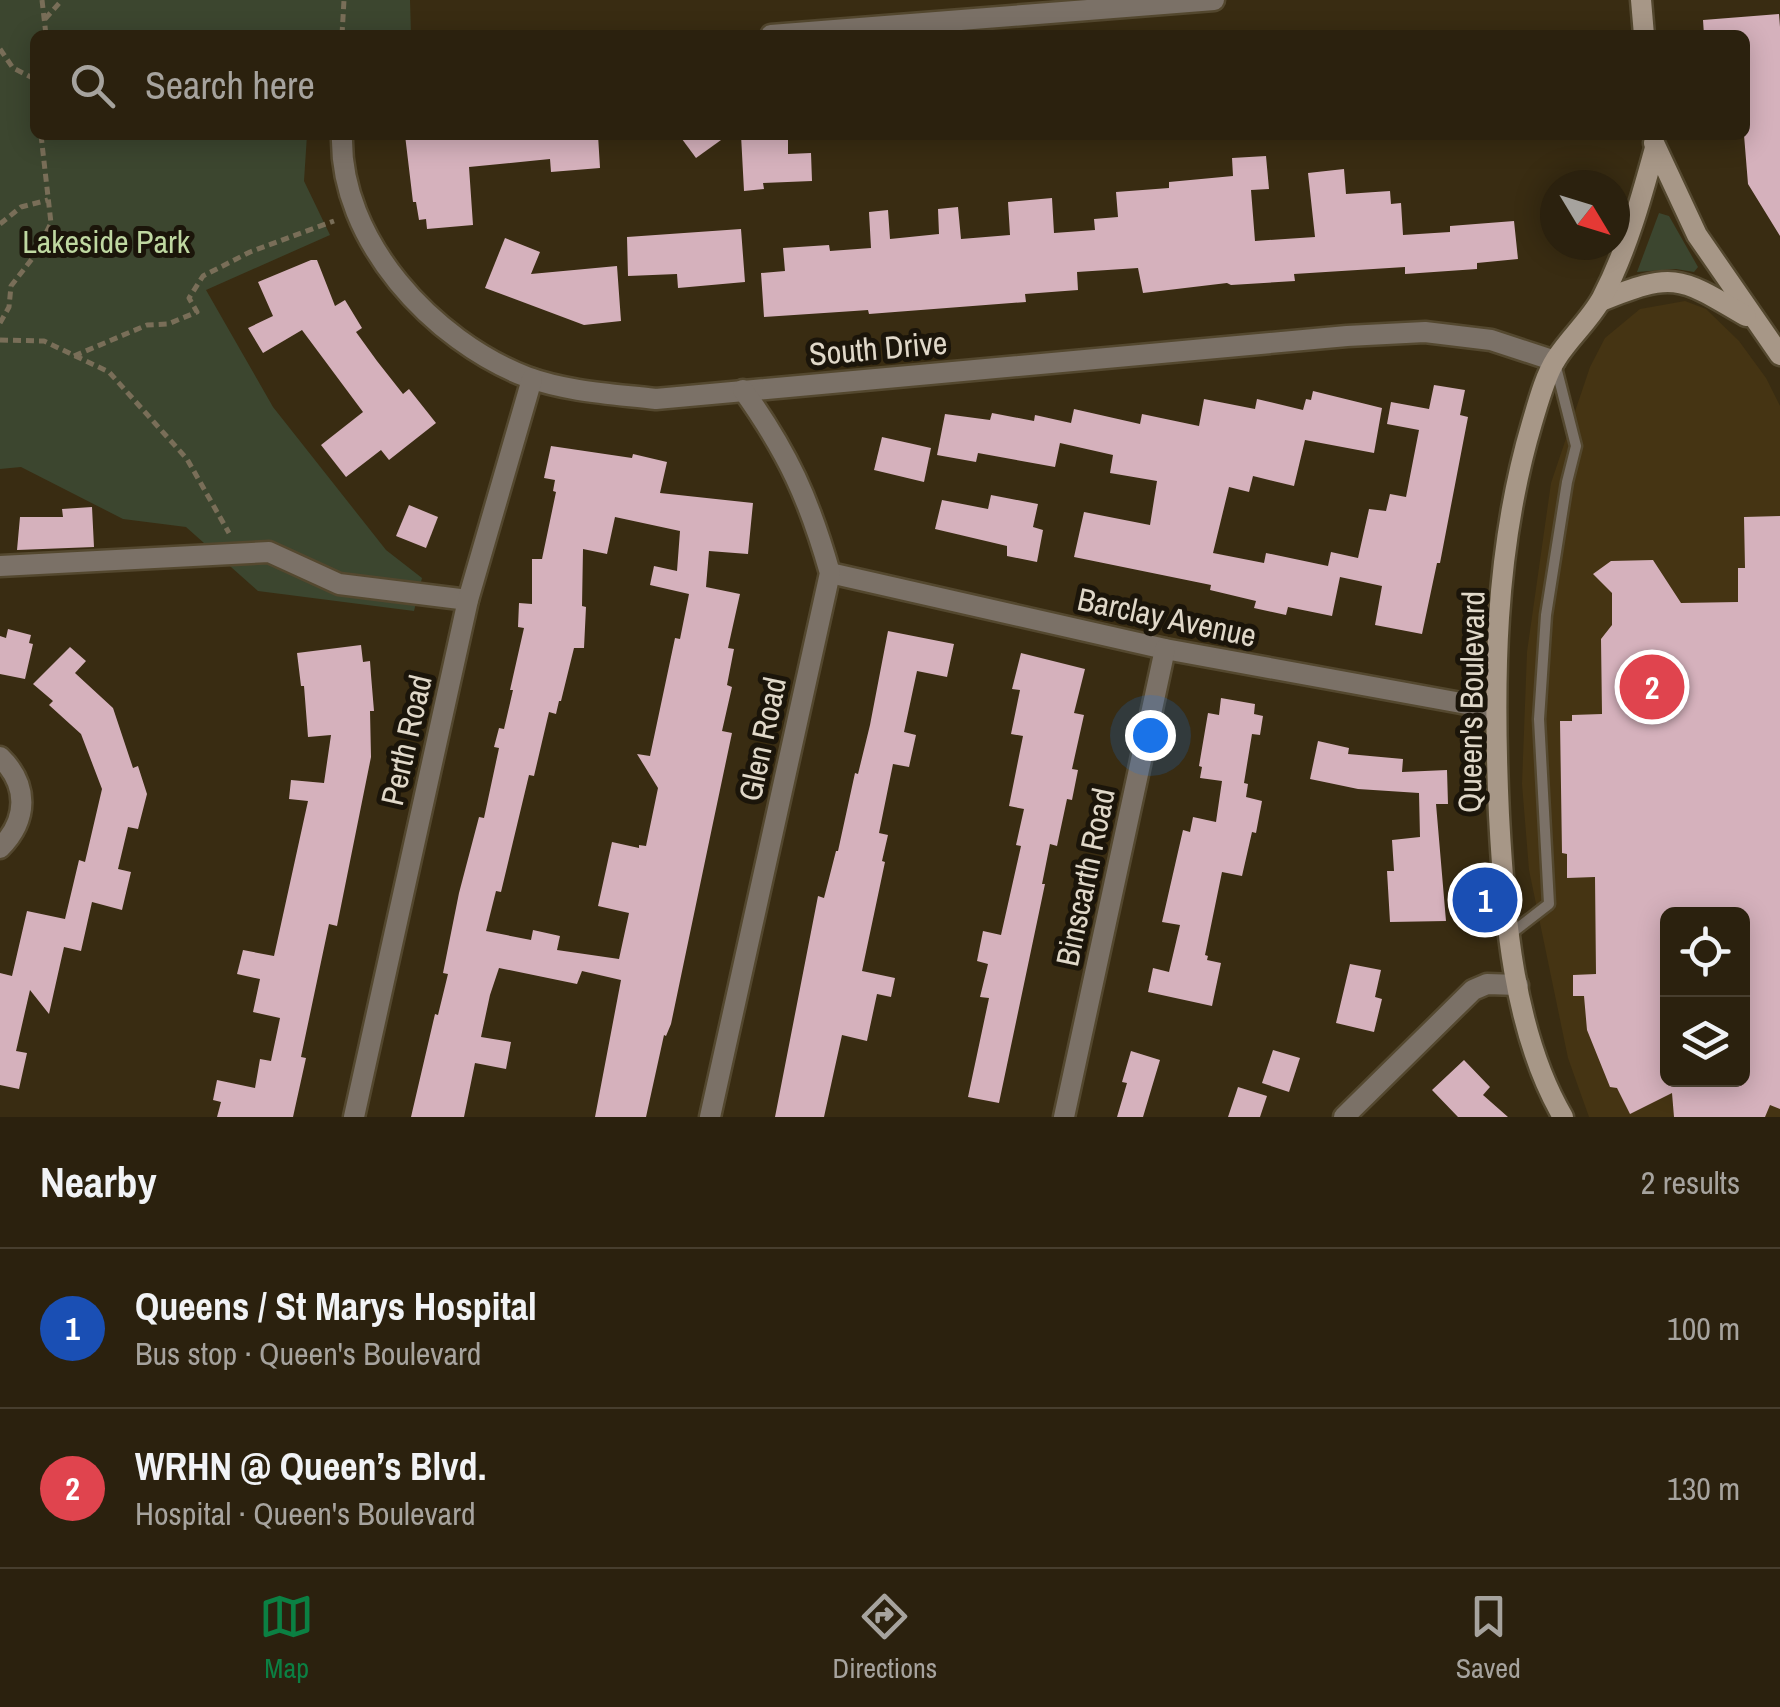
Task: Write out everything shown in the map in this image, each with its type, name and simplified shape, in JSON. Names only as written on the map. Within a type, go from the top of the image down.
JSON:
[{"type":"street","points":[[834,30],[1214,0]]},
{"type":"street","points":[[1641,0],[1644,30]]},
{"type":"street","name":"South Drive","points":[[343,140],[348,189],[363,230],[392,274],[422,309],[503,367],[576,389],[656,398],[1425,332],[1490,340],[1555,361]]},
{"type":"street","name":"Queen's Boulevard","points":[[1563,1117],[1542,1082],[1518,986],[1503,899],[1494,710],[1498,613],[1512,510],[1532,423],[1555,361],[1601,301],[1631,233],[1654,141]]},
{"type":"street","name":"Queen's Boulevard","points":[[1654,141],[1697,235],[1767,330],[1780,355]]},
{"type":"street","name":"Queen's Boulevard","points":[[1601,301],[1656,280],[1694,286],[1767,330]]},
{"type":"street","name":"Perth Road","points":[[354,1117],[468,600],[532,378]]},
{"type":"street","name":"Glen Road","points":[[710,1117],[830,573],[813,512],[744,390]]},
{"type":"street","points":[[0,566],[268,552],[340,584],[468,600]]},
{"type":"street","name":"Barclay Avenue","points":[[830,573],[1165,649],[1494,710]]},
{"type":"street","name":"Binscarth Road","points":[[1064,1117],[1165,649]]},
{"type":"street","points":[[0,757],[11,768],[23,801],[14,833],[0,848]]},
{"type":"street","points":[[1344,1117],[1473,990],[1487,984],[1518,986]]},
{"type":"lane","points":[[1508,935],[1549,904],[1539,719],[1546,615],[1576,446],[1555,361]]},
{"type":"path","points":[[42,0],[46,30]]},
{"type":"path","points":[[45,19],[62,0]]},
{"type":"path","points":[[342,30],[344,0]]},
{"type":"path","points":[[0,49],[13,68],[30,77]]},
{"type":"path","points":[[0,323],[9,308],[11,286],[34,256],[50,222],[42,140]]},
{"type":"path","points":[[0,224],[21,208],[48,200]]},
{"type":"path","points":[[74,356],[147,325],[168,324],[196,312],[189,298],[203,276],[250,252],[334,221]]},
{"type":"path","points":[[0,340],[44,340],[109,372],[187,458],[240,553]]},
{"type":"shaded area","points":[[1685,301],[1706,309],[1739,341],[1766,378],[1780,406],[1780,1117],[1589,1117],[1568,1058],[1529,870],[1522,784],[1527,652],[1551,483],[1590,367],[1605,338],[1640,309]]},
{"type":"green space","name":"Lakeside Park","points":[[0,0],[410,0],[411,30],[30,30],[30,140],[307,140],[304,181],[330,235],[206,290],[273,407],[386,550],[422,578],[414,611],[258,591],[186,527],[123,519],[21,467],[0,469]]},
{"type":"green space","points":[[1659,213],[1669,216],[1698,267],[1694,272],[1637,272]]},
{"type":"building","points":[[1779,14],[1780,236],[1748,184],[1744,140],[1750,140],[1750,30],[1704,30],[1703,20]]},
{"type":"building","points":[[406,140],[598,140],[600,168],[551,172],[550,159],[469,167],[473,225],[427,229],[426,219],[419,220]]},
{"type":"building","points":[[683,140],[721,140],[696,158]]},
{"type":"building","points":[[741,140],[788,140],[788,154],[811,153],[812,181],[763,183],[764,189],[744,191]]},
{"type":"building","points":[[1266,156],[1269,189],[1251,190],[1255,241],[1315,237],[1308,173],[1344,169],[1346,194],[1390,191],[1391,204],[1401,203],[1403,235],[1450,232],[1450,226],[1514,221],[1518,259],[1477,263],[1477,269],[1405,274],[1405,267],[1294,274],[1295,281],[1227,283],[1143,293],[1138,268],[1077,272],[1078,290],[1025,294],[1026,302],[869,314],[868,310],[764,317],[761,273],[785,271],[783,248],[871,248],[869,212],[888,210],[890,239],[939,234],[938,209],[958,207],[961,239],[1010,235],[1008,202],[1052,198],[1054,233],[1095,230],[1094,219],[1118,217],[1116,192],[1169,188],[1169,182],[1233,176],[1232,158]]},
{"type":"building","points":[[741,229],[745,282],[678,288],[677,274],[628,276],[627,237]]},
{"type":"building","points":[[505,238],[540,252],[531,274],[617,266],[621,321],[584,325],[485,288]]},
{"type":"building","points":[[317,260],[335,306],[345,300],[362,328],[356,332],[377,361],[403,394],[409,389],[436,423],[389,460],[381,450],[346,477],[321,445],[363,412],[302,330],[263,353],[248,328],[273,316],[258,282]]},
{"type":"building","points":[[1434,385],[1465,390],[1460,415],[1468,417],[1422,634],[1375,625],[1382,586],[1340,577],[1332,616],[1288,607],[1286,615],[1254,608],[1256,601],[1210,590],[1211,585],[1074,557],[1084,512],[1150,525],[1157,481],[1110,473],[1113,455],[1060,443],[1055,467],[978,453],[976,462],[937,455],[945,414],[990,420],[992,413],[1034,421],[1035,415],[1071,423],[1074,409],[1140,424],[1142,414],[1199,426],[1204,399],[1255,409],[1257,399],[1303,410],[1313,391],[1382,408],[1374,453],[1305,440],[1294,486],[1253,476],[1249,492],[1229,487],[1213,553],[1264,563],[1266,553],[1328,566],[1331,552],[1358,558],[1369,509],[1386,511],[1390,494],[1406,497],[1419,430],[1387,424],[1391,402],[1429,409]]},
{"type":"building","points":[[882,437],[931,448],[924,482],[874,470]]},
{"type":"building","points":[[551,446],[632,458],[633,454],[667,462],[660,493],[753,503],[748,554],[709,551],[706,587],[740,594],[728,648],[734,649],[727,685],[732,687],[722,731],[732,733],[671,1024],[664,1035],[646,1117],[595,1117],[621,980],[582,971],[577,984],[499,968],[481,1037],[511,1042],[506,1069],[475,1063],[464,1117],[411,1117],[448,974],[443,973],[459,893],[479,817],[484,818],[499,748],[494,747],[499,728],[504,729],[513,690],[524,628],[518,627],[519,603],[532,604],[532,559],[542,559],[556,492],[555,480],[544,478]],"holes":[[[615,517],[680,531],[677,571],[654,566],[650,585],[689,594],[680,639],[675,638],[650,756],[637,754],[658,788],[646,846],[612,842],[598,906],[629,913],[619,959],[557,950],[560,936],[533,930],[531,940],[486,931],[496,891],[501,892],[529,775],[534,776],[549,712],[556,714],[574,648],[584,648],[583,549],[607,554]]]},
{"type":"building","points":[[991,495],[1038,504],[1033,527],[1043,530],[1037,562],[1007,556],[1007,546],[935,529],[942,500],[988,509]]},
{"type":"building","points":[[409,505],[438,517],[426,548],[396,536]]},
{"type":"building","points":[[92,507],[94,547],[17,550],[20,517],[63,517],[62,509]]},
{"type":"building","points":[[1780,516],[1780,1109],[1770,1105],[1765,1117],[1674,1117],[1672,1093],[1630,1114],[1617,1088],[1610,1087],[1587,1030],[1584,996],[1573,996],[1573,975],[1596,974],[1595,877],[1567,878],[1567,854],[1562,853],[1560,721],[1572,721],[1572,715],[1602,714],[1601,639],[1612,625],[1612,593],[1593,574],[1611,561],[1653,560],[1681,603],[1738,602],[1738,568],[1745,568],[1744,517]]},
{"type":"building","points":[[8,629],[31,635],[29,643],[33,644],[25,679],[0,674],[0,636],[6,638]]},
{"type":"building","points":[[888,631],[954,644],[947,677],[917,671],[904,732],[916,735],[909,767],[893,764],[879,833],[888,835],[882,861],[885,862],[862,971],[895,978],[891,997],[877,994],[867,1041],[842,1035],[824,1117],[775,1117],[818,896],[824,898],[838,851],[870,725]]},
{"type":"building","points":[[361,645],[363,662],[370,661],[374,711],[370,711],[371,757],[337,926],[329,924],[301,1057],[306,1058],[293,1117],[217,1117],[221,1102],[213,1100],[217,1080],[255,1088],[260,1059],[271,1061],[280,1018],[253,1012],[260,979],[237,974],[243,950],[274,956],[308,801],[289,799],[291,780],[324,783],[331,735],[308,737],[297,653]]},
{"type":"building","points":[[70,647],[86,661],[75,673],[113,708],[133,768],[138,766],[147,794],[138,829],[128,827],[118,869],[131,872],[122,910],[92,902],[81,951],[64,947],[49,1014],[30,990],[16,1051],[27,1053],[19,1089],[0,1085],[0,973],[12,976],[27,911],[65,919],[79,860],[85,862],[102,789],[81,734],[49,705],[53,701],[33,684]]},
{"type":"building","points":[[1021,653],[1085,669],[1074,713],[1084,715],[1072,769],[1078,770],[1072,800],[1067,799],[1057,846],[1050,844],[999,1103],[968,1097],[989,998],[980,997],[988,964],[977,961],[983,931],[1001,935],[1021,846],[1016,845],[1024,809],[1009,806],[1023,736],[1011,734],[1020,690],[1012,689]]},
{"type":"building","points":[[1221,698],[1255,704],[1254,714],[1263,716],[1260,735],[1252,734],[1244,783],[1248,784],[1246,797],[1262,801],[1242,876],[1222,872],[1205,955],[1207,960],[1221,963],[1212,1006],[1148,992],[1153,968],[1169,972],[1180,925],[1162,922],[1183,830],[1190,832],[1193,817],[1216,822],[1222,781],[1200,778],[1199,766],[1208,713],[1219,715]]},
{"type":"building","points":[[1318,741],[1349,748],[1348,754],[1403,759],[1402,772],[1447,770],[1448,804],[1436,804],[1446,921],[1390,922],[1387,871],[1394,871],[1392,840],[1420,837],[1419,793],[1358,789],[1310,779]]},
{"type":"building","points":[[1350,964],[1381,970],[1375,997],[1382,999],[1374,1032],[1336,1023]]},
{"type":"building","points":[[1273,1050],[1300,1058],[1289,1092],[1262,1083]]},
{"type":"building","points":[[1131,1051],[1160,1060],[1143,1117],[1117,1117],[1127,1083],[1122,1082]]},
{"type":"building","points":[[1464,1060],[1490,1087],[1483,1095],[1508,1117],[1458,1117],[1432,1090]]},
{"type":"building","points":[[1238,1087],[1267,1096],[1260,1117],[1228,1117]]},
{"type":"place","name":"WRHN @ Queen’s Blvd.","points":[[1652,687]]},
{"type":"place","name":"Queens / St Marys Hospital","points":[[1485,900]]}]
